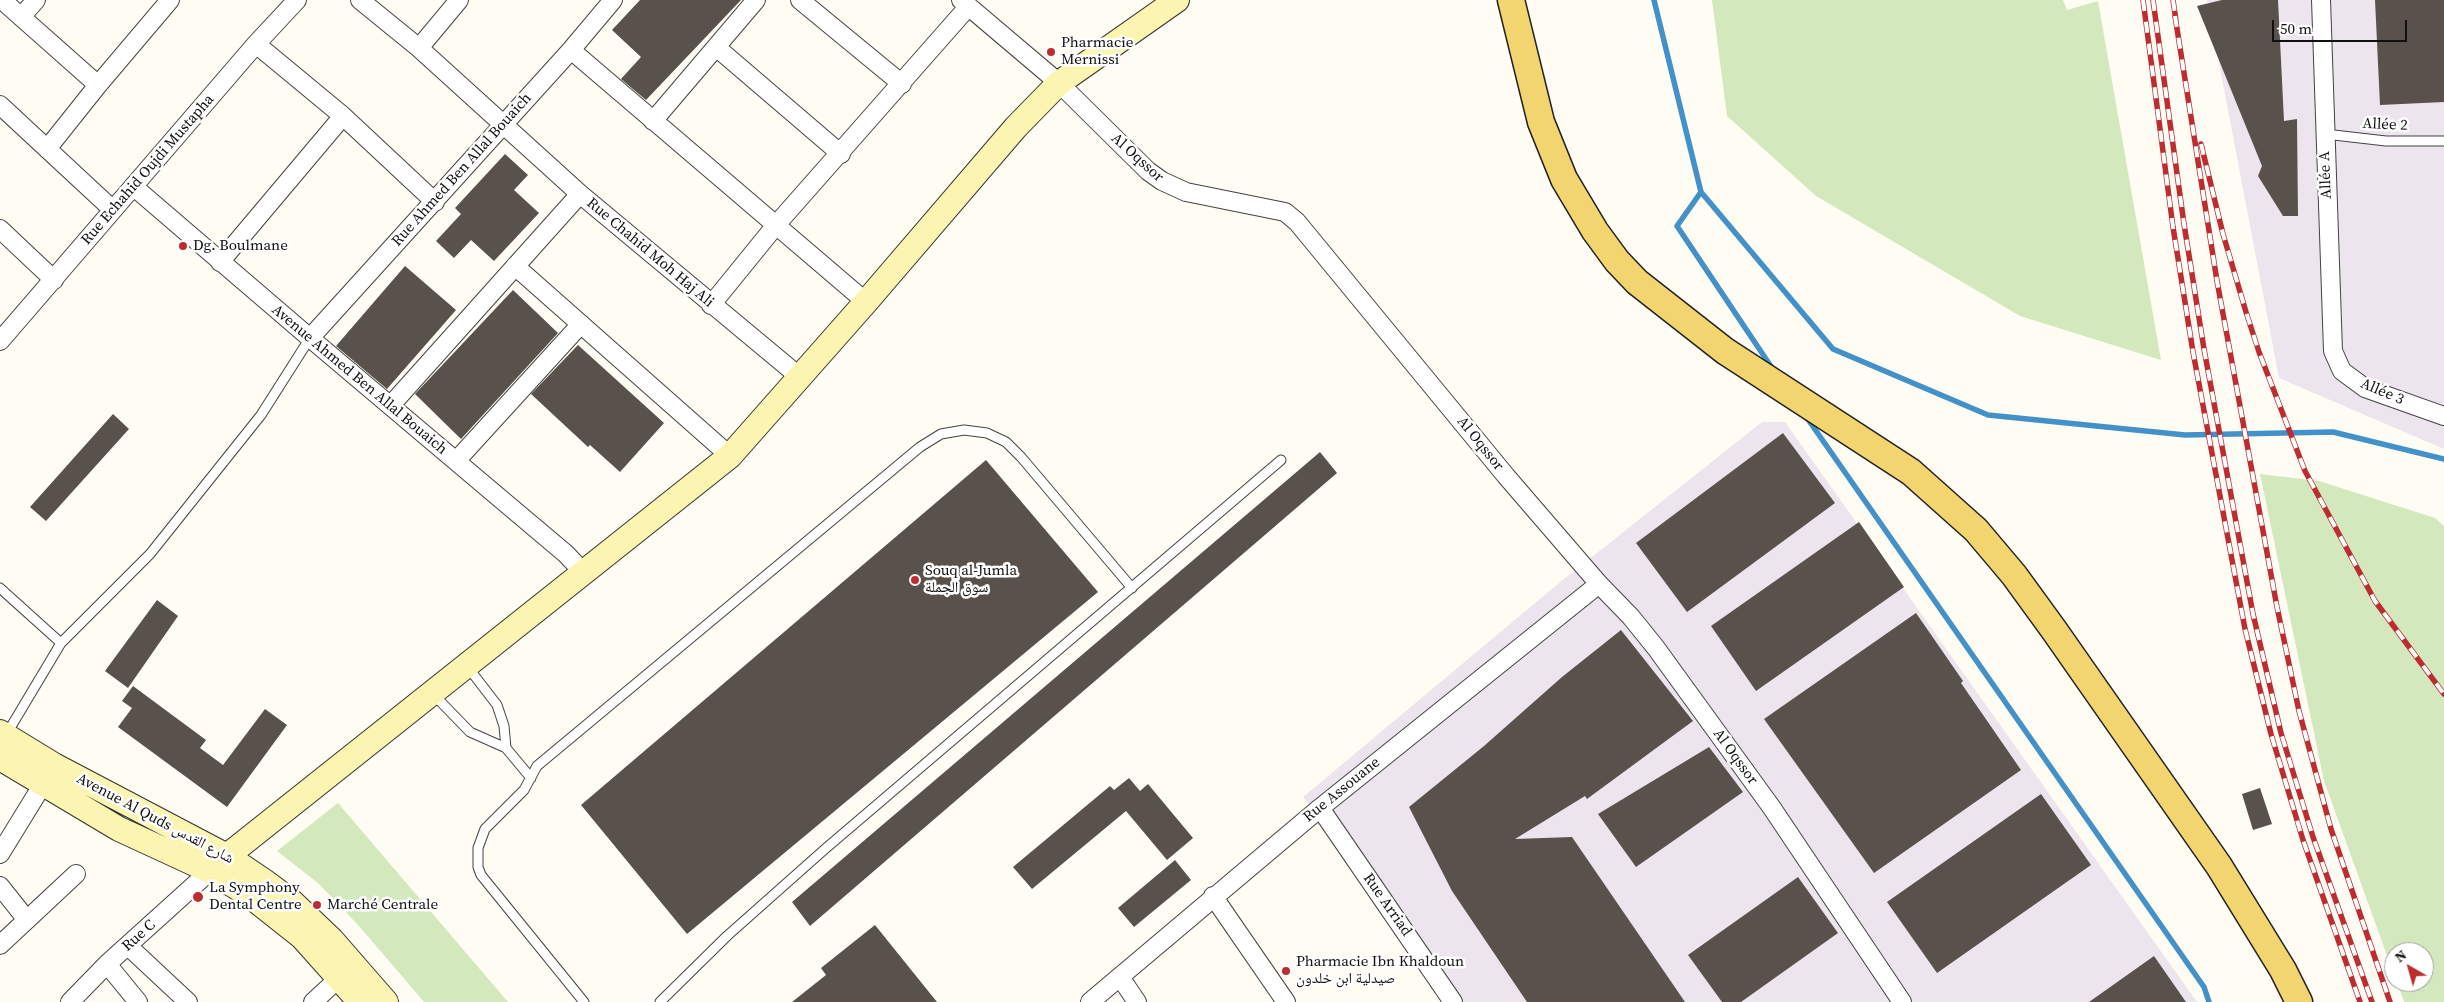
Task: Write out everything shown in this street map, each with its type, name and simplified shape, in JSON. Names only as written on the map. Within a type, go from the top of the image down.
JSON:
[{"type":"main road","points":[[1511,0],[1541,122],[1564,179],[1586,216],[1617,261],[1637,282],[1725,351],[1911,472],[1976,530],[2014,575],[2054,630],[2219,866],[2283,970],[2299,1002]]},
{"type":"street","points":[[2,0],[98,84]]},
{"type":"street","points":[[21,17],[36,0]]},
{"type":"street","points":[[47,149],[98,84],[170,0]]},
{"type":"street","name":"Rue Echahid Oujdi Mustapha","points":[[0,341],[256,44],[297,0]]},
{"type":"street","name":"Rue Chahid Moh Haj Ali","points":[[360,0],[419,48],[580,194],[801,378]]},
{"type":"street","points":[[419,48],[459,0]]},
{"type":"street","name":"Rue Ahmed Ben Allal Bouaich","points":[[310,338],[435,202],[571,50],[613,0]]},
{"type":"street","points":[[653,121],[756,0]]},
{"type":"street","points":[[800,0],[902,84]]},
{"type":"street","points":[[218,864],[730,456],[801,378],[983,163],[1059,83],[1177,0]]},
{"type":"street","name":"Allée A","points":[[2321,0],[2333,351]]},
{"type":"street","points":[[711,304],[776,225],[902,84],[965,3]]},
{"type":"street","name":"Al Oqssor","points":[[965,3],[1059,83],[1148,172],[1162,182],[1186,192],[1285,212],[1292,216],[1506,476],[1598,584],[1632,617],[1772,808],[1902,1002]]},
{"type":"street","points":[[256,44],[343,116],[435,202]]},
{"type":"street","points":[[716,47],[841,154]]},
{"type":"street","points":[[571,50],[866,302]]},
{"type":"street","points":[[0,105],[113,210]]},
{"type":"street","points":[[220,262],[343,116]]},
{"type":"street","name":"Avenue Ahmed Ben Allal Bouaich","points":[[134,187],[566,554],[584,572]]},
{"type":"street","points":[[391,405],[580,194]]},
{"type":"street","points":[[0,230],[54,280]]},
{"type":"street","points":[[515,266],[730,456]]},
{"type":"street","points":[[456,461],[581,324]]},
{"type":"street","name":"Allée 3","points":[[2333,351],[2342,371],[2365,388],[2444,416]]},
{"type":"street","name":"Rue Assouane","points":[[1090,1002],[1213,896],[1598,584]]},
{"type":"street","name":"Avenue Al Quds شارع القدس","points":[[3,733],[218,864],[291,901],[332,940],[386,1002]]},
{"type":"street","name":"Avenue Al Quds شارع القدس","points":[[0,758],[119,830],[218,864],[249,895],[302,938],[360,1002]]},
{"type":"street","points":[[0,854],[43,784]]},
{"type":"street","name":"Rue Arriad","points":[[1320,808],[1453,1002]]},
{"type":"street","name":"Rue C","points":[[70,1002],[107,964],[218,864]]},
{"type":"street","points":[[0,945],[76,874]]},
{"type":"street","points":[[0,886],[28,920]]},
{"type":"street","points":[[1213,896],[1286,1002]]},
{"type":"street","points":[[128,946],[188,1002]]},
{"type":"street","points":[[107,964],[138,1002]]},
{"type":"street","points":[[1120,977],[1136,1002]]},
{"type":"street","points":[[312,1002],[339,978]]},
{"type":"lane","name":"Allée 2","points":[[2325,134],[2386,141],[2444,141]]},
{"type":"lane","points":[[3,733],[61,643],[150,554],[261,415],[310,338]]},
{"type":"lane","points":[[584,1002],[481,876],[478,867],[478,848],[485,829],[524,790],[538,766],[920,446],[941,434],[958,430],[976,430],[1006,442],[1021,457],[1132,588]]},
{"type":"lane","points":[[660,1002],[777,891],[1281,460]]},
{"type":"lane","points":[[0,588],[61,643]]},
{"type":"lane","points":[[468,666],[498,705],[504,726],[506,748]]},
{"type":"lane","points":[[433,694],[470,732],[506,748],[531,778]]},
{"type":"shaded area","points":[[2207,0],[2444,0],[2444,449],[2279,378]]},
{"type":"shaded area","points":[[1762,422],[1785,422],[2197,1002],[1459,1002],[1303,797],[1559,583]]},
{"type":"green space","points":[[1712,0],[2063,0],[2067,10],[2098,1],[2161,360],[2020,316],[1816,196],[1727,116]]},
{"type":"green space","points":[[2260,474],[2319,481],[2435,518],[2444,526],[2444,1002],[2404,1002],[2400,992],[2434,992],[2434,942],[2384,942],[2384,947],[2324,781]]},
{"type":"green space","points":[[338,803],[508,1002],[424,1002],[359,926],[319,884],[277,851]]},
{"type":"building","points":[[640,0],[741,0],[646,100],[621,79],[641,57],[612,30]]},
{"type":"building","points":[[2222,0],[2278,0],[2284,121],[2297,119],[2298,216],[2283,216],[2258,176],[2262,166],[2197,6]]},
{"type":"building","points":[[2375,0],[2444,0],[2444,102],[2380,105]]},
{"type":"building","points":[[505,154],[528,175],[514,190],[539,213],[494,261],[471,240],[454,258],[436,241],[461,214],[455,208]]},
{"type":"building","points":[[405,266],[456,310],[387,389],[336,346]]},
{"type":"building","points":[[513,290],[558,333],[461,439],[415,394]]},
{"type":"building","points":[[578,345],[664,423],[620,472],[590,445],[588,447],[531,394]]},
{"type":"building","points":[[113,414],[129,429],[46,521],[30,507]]},
{"type":"building","points":[[1783,433],[1835,503],[1687,612],[1636,543]]},
{"type":"building","points":[[1320,452],[1337,473],[810,926],[792,902]]},
{"type":"building","name":"Souq al-Jumla سوق الجملة","points":[[986,460],[1098,592],[687,934],[581,805]]},
{"type":"building","points":[[1859,522],[1904,587],[1756,691],[1711,626]]},
{"type":"building","points":[[157,600],[178,616],[128,688],[105,671]]},
{"type":"building","points":[[1916,613],[1963,681],[1961,683],[2021,770],[1874,873],[1764,719]]},
{"type":"building","points":[[1621,630],[1693,721],[1587,799],[1585,796],[1515,839],[1572,837],[1685,1002],[1527,1002],[1452,891],[1409,807],[1484,746],[1562,677]]},
{"type":"building","points":[[133,686],[206,740],[200,748],[223,765],[265,709],[287,725],[227,807],[118,727],[132,708],[122,701]]},
{"type":"building","points":[[1709,747],[1743,792],[1636,867],[1598,814]]},
{"type":"building","points":[[1129,778],[1140,791],[1148,784],[1193,838],[1167,860],[1126,811],[1032,889],[1013,867],[1110,786],[1114,790]]},
{"type":"building","points":[[2260,788],[2272,824],[2253,830],[2242,794]]},
{"type":"building","points":[[2041,794],[2091,865],[1937,973],[1887,902]]},
{"type":"building","points":[[1175,860],[1191,880],[1134,927],[1118,908]]},
{"type":"building","points":[[1798,877],[1838,933],[1741,1002],[1722,1002],[1688,955]]},
{"type":"building","points":[[875,925],[937,1002],[792,1002],[826,975],[821,968]]},
{"type":"building","points":[[2154,956],[2186,1002],[2089,1002]]},
{"type":"waterway","points":[[1654,0],[1701,192],[1677,226],[1774,371]]},
{"type":"waterway","points":[[1701,192],[1833,349],[1988,415],[2185,435],[2333,432],[2444,459]]},
{"type":"waterway","points":[[1805,415],[2204,987],[2209,1002]]},
{"type":"railway","points":[[2143,0],[2173,227],[2193,352],[2245,629],[2271,734],[2303,840],[2360,1002]]},
{"type":"railway","points":[[2153,0],[2184,224],[2204,349],[2253,614],[2281,733],[2313,837],[2372,1002]]},
{"type":"railway","points":[[2173,0],[2176,21]]},
{"type":"railway","points":[[2175,16],[2217,281],[2277,607],[2299,711],[2331,829],[2390,1002]]},
{"type":"railway","points":[[2201,144],[2223,234],[2246,312],[2259,352],[2305,471],[2375,601],[2444,694]]},
{"type":"place","name":"Pharmacie Mernissi","points":[[1051,52]]},
{"type":"place","name":"Dg. Boulmane","points":[[183,246]]},
{"type":"place","name":"Souq al-Jumla سوق الجملة","points":[[915,580]]},
{"type":"place","name":"La Symphony Dental Centre","points":[[198,897]]},
{"type":"place","name":"Marché Centrale","points":[[317,905]]},
{"type":"place","name":"Pharmacie Ibn Khaldoun صيدلية ابن خلدون","points":[[1286,971]]}]
